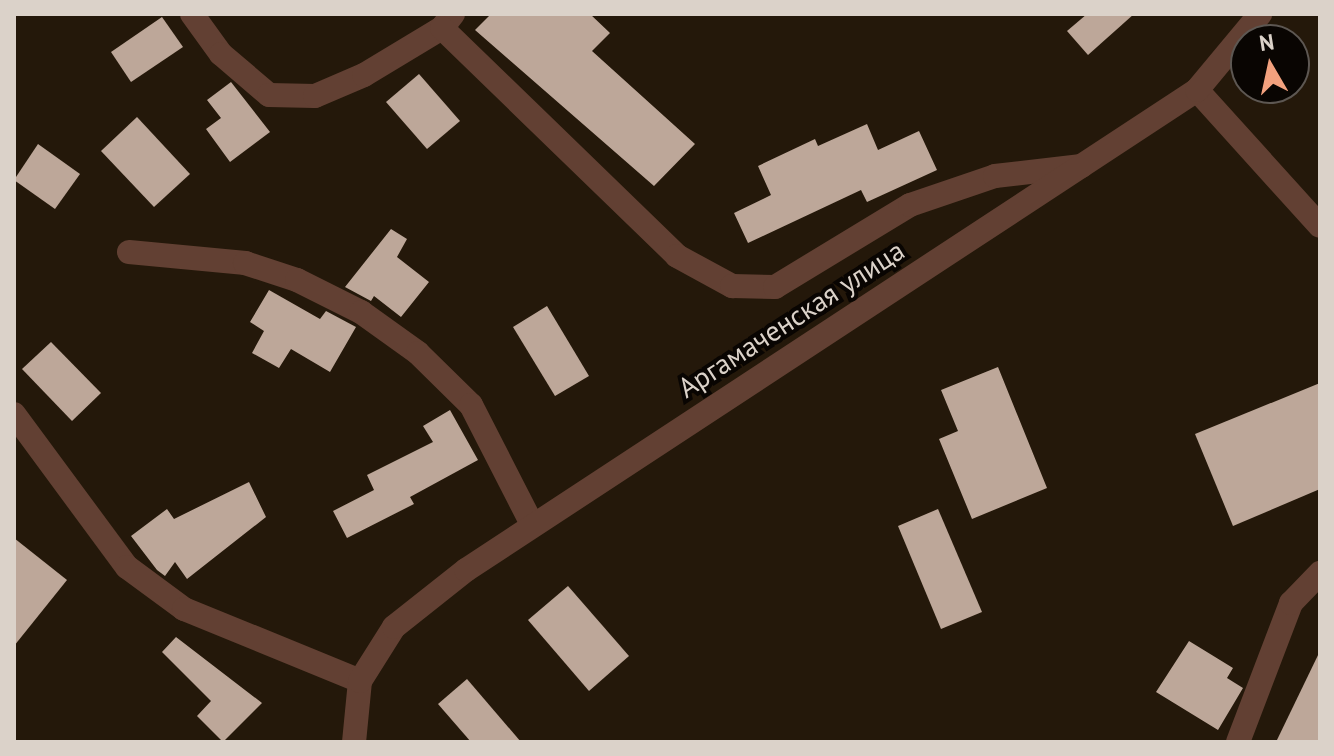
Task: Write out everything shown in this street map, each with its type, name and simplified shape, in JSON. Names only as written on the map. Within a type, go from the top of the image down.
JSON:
[{"type":"street","points":[[192,14],[221,54],[269,95],[315,96],[364,75],[448,21],[677,256],[732,286],[775,287],[910,205],[995,176],[1081,166]]},
{"type":"street","name":"Аргамаченская улица","points":[[360,681],[394,627],[532,524],[1197,90],[1260,14]]},
{"type":"street","points":[[1197,90],[1320,226]]},
{"type":"street","points":[[129,252],[245,263],[297,280],[361,312],[418,353],[471,405],[532,524]]},
{"type":"street","points":[[14,414],[127,567],[184,609],[360,681],[354,742]]},
{"type":"street","points":[[1238,742],[1291,603],[1320,573]]},
{"type":"building","points":[[491,14],[590,14],[610,33],[592,51],[695,144],[654,186],[475,30]]},
{"type":"building","points":[[1087,14],[1134,14],[1088,55],[1067,31]]},
{"type":"building","points":[[162,17],[183,47],[131,82],[111,52]]},
{"type":"building","points":[[419,74],[460,121],[427,149],[386,102]]},
{"type":"building","points":[[231,82],[270,132],[230,162],[206,129],[221,118],[207,100]]},
{"type":"building","points":[[137,117],[190,174],[154,207],[101,151]]},
{"type":"building","points":[[867,124],[878,150],[919,131],[937,170],[867,202],[861,190],[748,243],[734,213],[771,195],[758,166],[815,139],[818,146]]},
{"type":"building","points":[[38,144],[80,174],[55,209],[14,180]]},
{"type":"building","points":[[391,229],[407,239],[397,257],[429,282],[401,317],[374,296],[371,301],[345,287]]},
{"type":"building","points":[[269,290],[320,319],[326,311],[356,327],[330,372],[291,349],[279,368],[252,353],[264,331],[250,322]]},
{"type":"building","points":[[547,306],[589,376],[555,396],[513,327]]},
{"type":"building","points":[[51,342],[101,393],[72,421],[22,369]]},
{"type":"building","points":[[998,367],[1047,488],[972,519],[939,439],[958,431],[941,390]]},
{"type":"building","points":[[1320,383],[1320,489],[1233,526],[1195,434]]},
{"type":"building","points":[[450,410],[478,460],[410,497],[414,504],[347,538],[333,511],[374,490],[367,475],[433,442],[423,426]]},
{"type":"building","points":[[249,482],[266,517],[187,579],[175,562],[165,576],[157,570],[131,536],[167,509],[174,519]]},
{"type":"building","points":[[938,509],[982,612],[941,629],[898,526]]},
{"type":"building","points":[[14,538],[67,580],[14,646]]},
{"type":"building","points":[[568,586],[629,656],[589,691],[528,620]]},
{"type":"building","points":[[176,637],[262,703],[223,742],[197,716],[211,701],[162,652]]},
{"type":"building","points":[[1189,641],[1233,668],[1227,678],[1243,688],[1218,730],[1156,692]]},
{"type":"building","points":[[1320,651],[1320,742],[1276,742]]},
{"type":"building","points":[[467,679],[521,742],[471,742],[438,704]]}]
